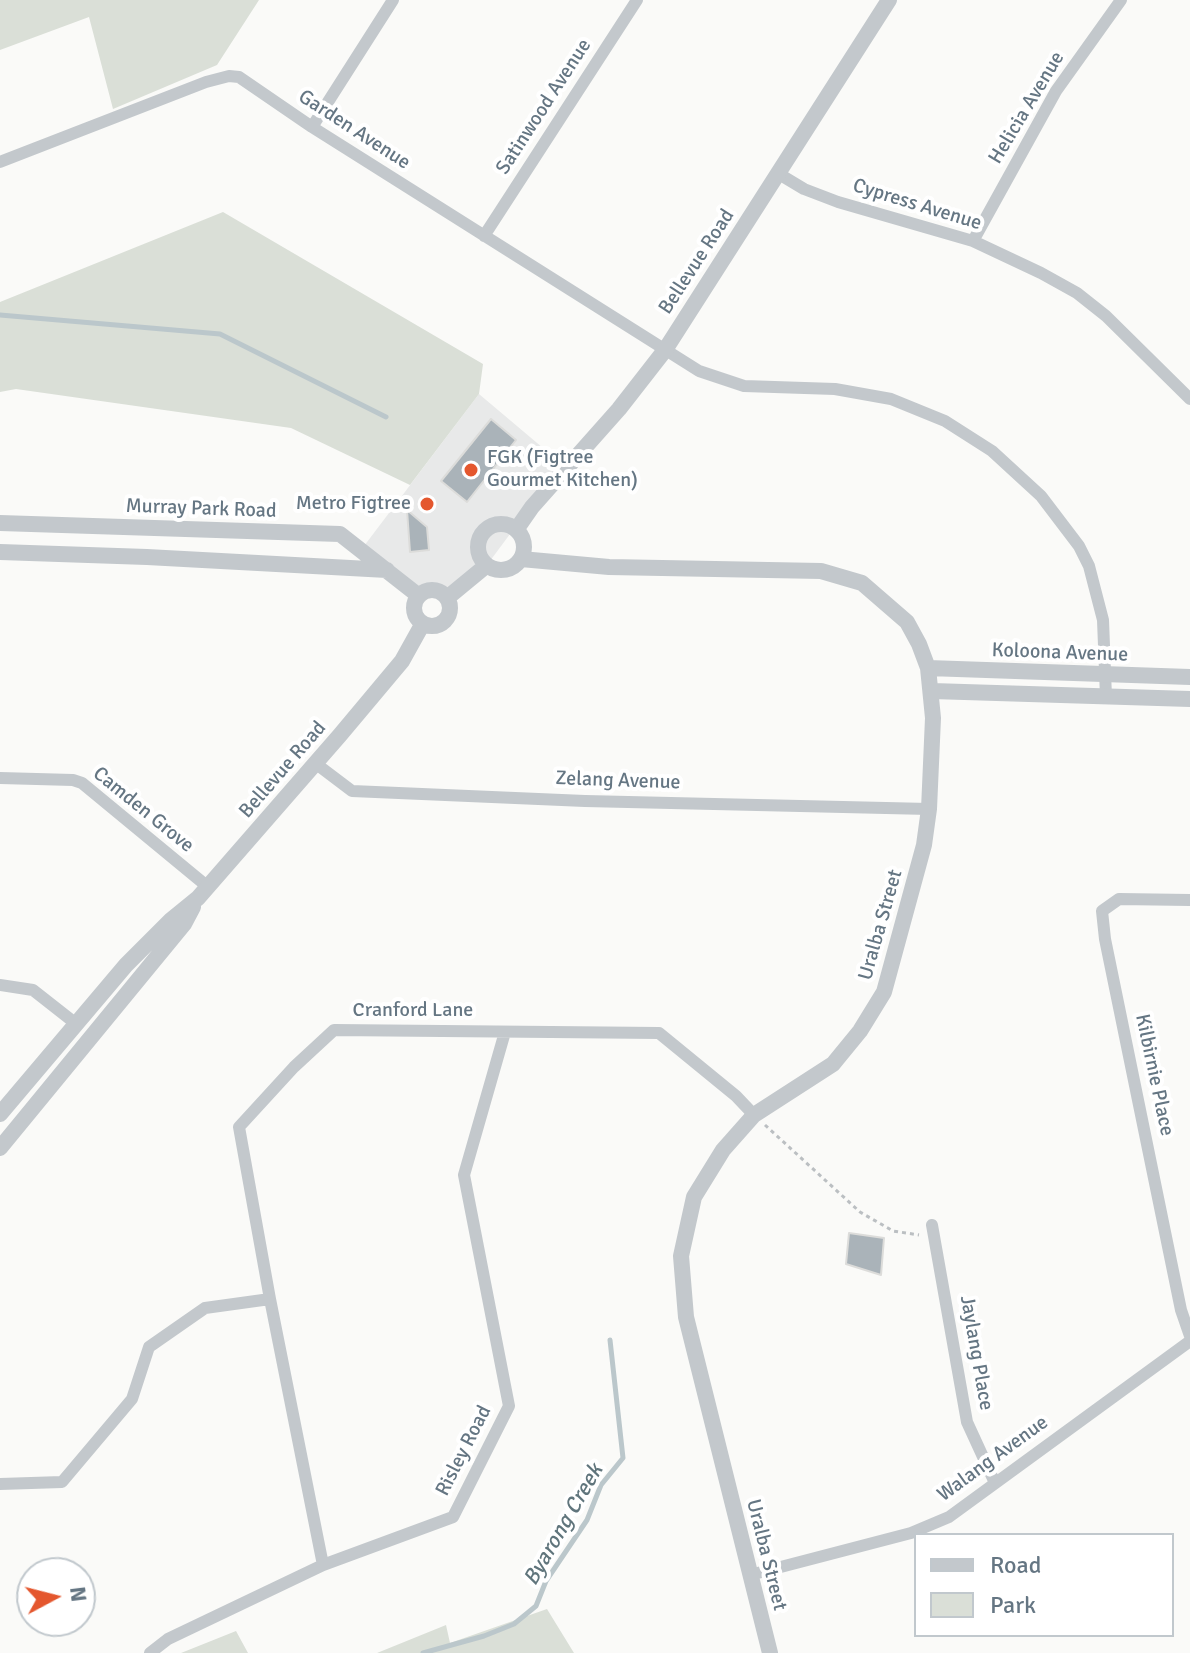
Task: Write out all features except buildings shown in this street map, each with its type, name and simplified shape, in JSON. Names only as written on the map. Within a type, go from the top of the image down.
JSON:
[{"type":"street","points":[[312,127],[393,0]]},
{"type":"street","name":"Satinwood Avenue","points":[[484,236],[637,0]]},
{"type":"street","name":"Bellevue Road","points":[[516,530],[665,350],[889,0]]},
{"type":"street","name":"Helicia Avenue","points":[[973,241],[1056,91],[1121,0]]},
{"type":"street","name":"Garden Avenue","points":[[0,162],[206,82],[229,76],[239,77],[312,127],[699,371],[744,386],[835,389],[891,399],[945,421],[992,451],[1041,496],[1079,546],[1098,591],[1103,620],[1106,697]]},
{"type":"street","name":"Cypress Avenue","points":[[779,174],[804,189],[838,202],[973,241],[1077,293],[1137,344],[1190,399]]},
{"type":"street","name":"Murray Park Road","points":[[0,523],[340,534],[419,596]]},
{"type":"street","points":[[493,526],[509,526],[516,530],[524,544],[521,559],[516,565],[501,570],[487,565],[479,551],[482,536],[493,526]]},
{"type":"street","points":[[147,557],[150,528]]},
{"type":"street","points":[[0,552],[389,570]]},
{"type":"street","name":"Uralba Street","points":[[521,559],[609,567],[821,571],[862,583],[907,622],[928,668],[933,718],[929,809],[924,845],[884,992],[860,1031],[833,1064],[754,1115],[723,1150],[694,1197],[681,1256],[686,1317],[770,1653]]},
{"type":"street","points":[[447,598],[487,565]]},
{"type":"street","points":[[433,590],[447,598],[450,606],[448,617],[435,626],[422,625],[415,609],[419,596],[433,590]]},
{"type":"street","name":"Bellevue Road","points":[[0,1114],[126,965],[203,893],[402,661],[422,625]]},
{"type":"street","name":"Koloona Avenue","points":[[928,668],[1190,677]]},
{"type":"street","name":"Koloona Avenue","points":[[932,691],[1190,699]]},
{"type":"street","name":"Zelang Avenue","points":[[315,763],[352,791],[585,801],[929,809]]},
{"type":"street","name":"Camden Grove","points":[[0,778],[73,780],[82,783],[203,893]]},
{"type":"street","name":"Bellevue Road","points":[[0,1148],[184,924],[203,893]]},
{"type":"street","name":"Kilbirnie Place","points":[[1190,900],[1119,899],[1102,911],[1105,939],[1181,1310],[1190,1338]]},
{"type":"street","points":[[0,985],[33,990],[75,1023]]},
{"type":"street","name":"Cranford Lane","points":[[323,1565],[239,1127],[294,1067],[334,1030],[659,1033],[736,1096],[754,1115]]},
{"type":"street","name":"Risley Road","points":[[150,1653],[168,1639],[323,1565],[453,1517],[509,1406],[464,1175],[505,1032]]},
{"type":"street","name":"Jaylang Place","points":[[933,1232],[967,1422],[995,1483]]},
{"type":"street","points":[[0,1484],[62,1482],[132,1399],[149,1347],[205,1308],[270,1299]]},
{"type":"street","name":"Walang Avenue","points":[[750,1575],[911,1533],[949,1517],[1190,1338]]},
{"type":"path","points":[[754,1115],[860,1212],[893,1231],[933,1232]]},
{"type":"shaded area","points":[[479,394],[562,464],[487,565],[445,595],[433,590],[424,592],[361,550]]},
{"type":"green space","points":[[0,0],[259,0],[217,65],[113,109],[89,17],[0,50]]},
{"type":"green space","points":[[223,212],[483,364],[479,394],[410,485],[291,428],[16,389],[0,392],[0,302]]},
{"type":"green space","points":[[547,1609],[574,1653],[377,1653],[446,1625],[450,1643]]},
{"type":"green space","points":[[236,1631],[248,1653],[181,1653]]},
{"type":"waterway","points":[[0,315],[220,334],[386,417]]},
{"type":"waterway","name":"Byarong Creek","points":[[423,1653],[514,1624],[536,1606],[546,1581],[587,1520],[601,1485],[623,1458],[610,1340]]},
{"type":"place","name":"FGK (Figtree Gourmet Kitchen)","points":[[471,470]]},
{"type":"place","name":"Metro Figtree","points":[[427,504]]}]
